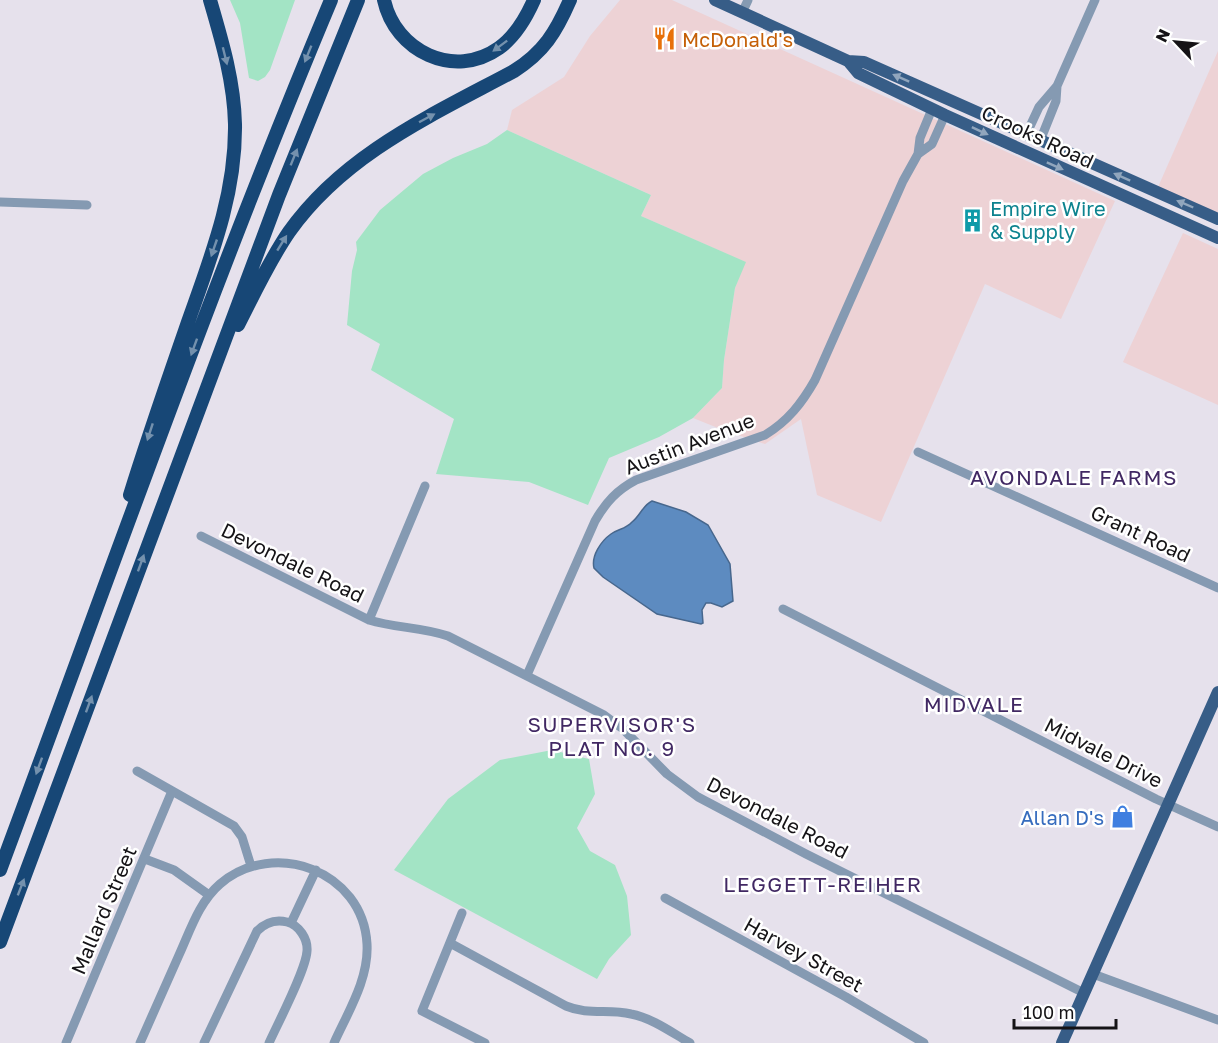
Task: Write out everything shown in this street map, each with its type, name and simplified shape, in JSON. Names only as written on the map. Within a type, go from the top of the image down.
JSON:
[{"type":"highway","points":[[89,630],[149,433],[216,243],[227,205],[234,156],[234,108],[227,64],[210,0]]},
{"type":"highway","points":[[0,870],[244,216],[331,0]]},
{"type":"highway","points":[[0,942],[283,185],[358,0]]},
{"type":"highway","points":[[384,0],[394,27],[411,46],[437,59],[455,62],[483,57],[498,49],[518,29],[534,0]]},
{"type":"highway","points":[[207,389],[272,260],[289,232],[320,194],[348,168],[381,145],[514,71],[534,57],[554,34],[570,0]]},
{"type":"main road","name":"Crooks Road","points":[[714,0],[731,3],[742,13],[848,61],[864,62],[1218,219]]},
{"type":"main road","name":"Crooks Road","points":[[848,61],[858,73],[932,109],[1076,175],[1217,234]]},
{"type":"main road","points":[[932,109],[938,102],[953,102]]},
{"type":"main road","points":[[1019,149],[1033,148],[1040,141]]},
{"type":"main road","points":[[1076,175],[1082,165],[1093,164]]},
{"type":"main road","points":[[1062,1043],[1218,692]]},
{"type":"street","points":[[742,13],[748,0]]},
{"type":"street","points":[[1026,135],[1039,107],[1057,86],[1095,0]]},
{"type":"street","points":[[1040,141],[1056,101],[1057,86]]},
{"type":"street","name":"Austin Avenue","points":[[527,675],[595,520],[613,496],[636,480],[765,435],[780,426],[797,408],[815,380],[897,193],[918,154],[920,138],[932,109]]},
{"type":"street","name":"Austin Avenue","points":[[918,154],[932,144],[945,115]]},
{"type":"street","points":[[0,202],[87,205]]},
{"type":"street","name":"Grant Road","points":[[918,452],[1218,588]]},
{"type":"street","name":"Devondale Road","points":[[369,620],[425,486]]},
{"type":"street","name":"Devondale Road","points":[[201,536],[369,620],[437,632],[583,703],[611,720],[667,774],[698,797],[806,854],[1084,993]]},
{"type":"street","name":"Midvale Drive","points":[[783,609],[1168,805],[1218,827]]},
{"type":"street","points":[[136,771],[234,826],[242,837],[251,866]]},
{"type":"street","name":"Mallard Street","points":[[66,1043],[172,791]]},
{"type":"street","points":[[145,858],[174,870],[209,895]]},
{"type":"street","points":[[140,1043],[192,926],[209,895],[229,877],[251,866],[266,863],[291,863],[316,870],[339,885],[360,916],[367,942],[362,978],[334,1043]]},
{"type":"street","points":[[291,923],[316,870]]},
{"type":"street","name":"Harvey Street","points":[[665,898],[846,997],[924,1043]]},
{"type":"street","points":[[462,913],[422,1011],[485,1043]]},
{"type":"street","points":[[204,1043],[257,931],[274,921],[291,923],[302,935],[307,952],[269,1043]]},
{"type":"street","points":[[450,943],[566,1006],[585,1011],[620,1012],[638,1016],[690,1043]]},
{"type":"street","points":[[1093,974],[1218,1020]]},
{"type":"shaded area","points":[[620,0],[672,0],[1115,201],[1061,319],[985,284],[881,522],[817,495],[801,419],[765,444],[693,418],[722,388],[735,288],[745,262],[641,216],[651,195],[507,130],[512,110],[564,77],[590,36]]},
{"type":"shaded area","points":[[1218,51],[1218,213],[1158,187]]},
{"type":"shaded area","points":[[1183,233],[1218,249],[1218,405],[1123,362]]},
{"type":"green space","points":[[230,0],[295,0],[270,70],[258,81],[249,78],[240,23]]},
{"type":"green space","points":[[507,130],[651,195],[641,216],[746,262],[735,288],[722,388],[693,418],[659,437],[609,458],[588,505],[529,482],[436,474],[454,419],[371,370],[380,344],[347,325],[352,271],[357,250],[356,242],[380,210],[423,174],[487,144]]},
{"type":"green space","points":[[552,750],[589,759],[595,794],[577,828],[590,851],[615,865],[627,896],[631,935],[609,959],[597,979],[394,870],[448,799],[500,760]]},
{"type":"water","points":[[652,501],[686,512],[708,525],[730,564],[733,601],[722,607],[706,603],[702,610],[703,623],[701,624],[657,614],[603,577],[594,568],[595,554],[604,541],[611,534],[630,524]]},
{"type":"place","name":"McDonald's","points":[[664,39]]},
{"type":"place","name":"Empire Wire & Supply","points":[[972,220]]},
{"type":"place","name":"Allan D's","points":[[1122,817]]},
{"type":"district","name":"AVONDALE FARMS","points":[[1074,477]]},
{"type":"district","name":"MIDVALE","points":[[974,704]]},
{"type":"district","name":"SUPERVISOR'S PLAT NO. 9","points":[[612,736]]},
{"type":"district","name":"LEGGETT-REIHER","points":[[823,884]]}]
